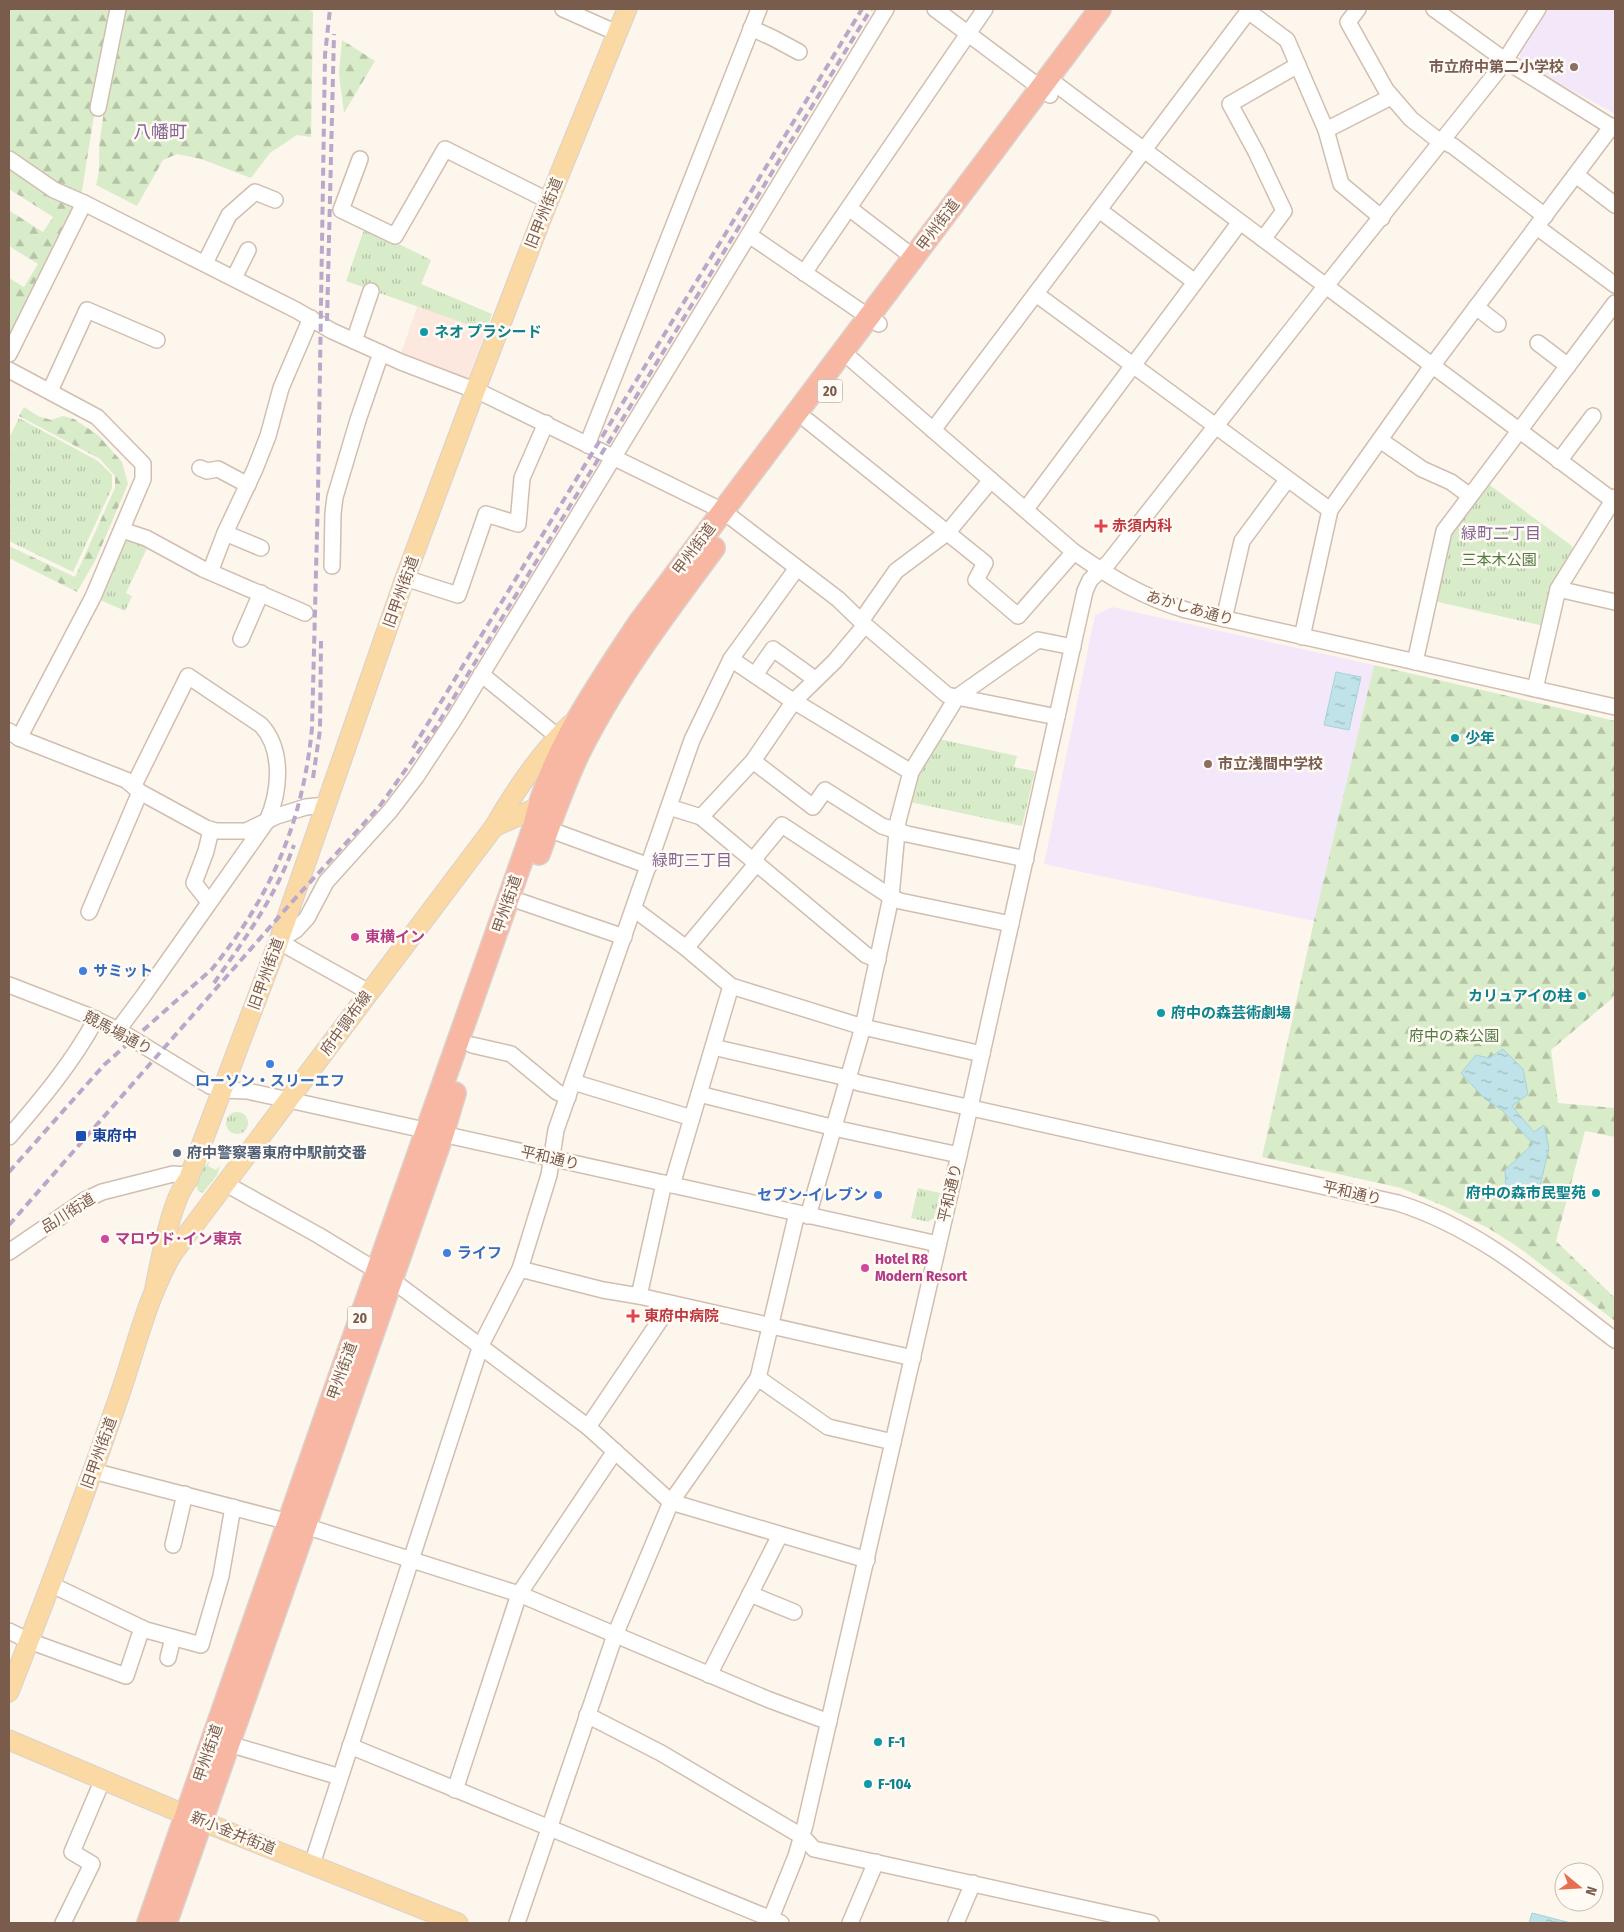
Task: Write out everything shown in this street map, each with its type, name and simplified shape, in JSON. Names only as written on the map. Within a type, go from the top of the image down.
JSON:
[{"type":"highway","name":"甲州街道","points":[[166,1923],[194,1818],[541,829],[565,786],[578,755],[623,676],[728,515],[1049,90],[1100,9]]},
{"type":"highway","name":"甲州街道","points":[[874,321],[913,257],[1114,9]]},
{"type":"highway","name":"甲州街道","points":[[435,1132],[449,1110],[522,902],[541,829],[538,808],[562,749],[580,716],[638,624],[808,421],[847,356]]},
{"type":"highway","name":"甲州街道","points":[[148,1923],[229,1744],[297,1524]]},
{"type":"main road","name":"旧甲州街道","points":[[9,1692],[124,1385],[155,1287],[166,1235],[182,1187],[189,1178],[279,940],[405,578],[549,201],[627,9]]},
{"type":"main road","name":"府中調布線","points":[[198,1220],[494,827],[504,808],[558,736],[580,716]]},
{"type":"main road","points":[[494,827],[538,808],[555,797],[565,786]]},
{"type":"main road","points":[[514,817],[523,818],[541,829]]},
{"type":"main road","points":[[189,1178],[188,1190],[198,1220]]},
{"type":"main road","name":"旧甲州街道","points":[[155,1287],[173,1253],[198,1220]]},
{"type":"main road","name":"新小金井街道","points":[[9,1740],[194,1818],[312,1864],[429,1918],[458,1923]]},
{"type":"street","points":[[98,108],[118,9]]},
{"type":"street","points":[[563,9],[617,33]]},
{"type":"street","points":[[587,445],[760,9]]},
{"type":"street","points":[[369,992],[279,940],[296,930],[307,918],[326,882],[390,811],[416,777],[455,718],[886,9]]},
{"type":"street","points":[[934,9],[1049,90],[1144,150],[1327,285],[1559,461],[1614,500],[1558,589],[1535,689]]},
{"type":"street","points":[[804,273],[986,9]]},
{"type":"street","points":[[1358,9],[1348,22],[1386,90],[1411,119],[1453,146],[1615,285]]},
{"type":"street","points":[[1302,637],[1330,510],[1432,366],[1576,175],[1614,128],[1506,61],[1434,9]]},
{"type":"street","points":[[713,1046],[970,1107],[1085,591],[1090,580],[1101,571],[1216,428],[1327,285],[1506,61],[1538,9]]},
{"type":"street","points":[[934,430],[1249,10],[1287,40],[1326,130],[1341,184],[1382,218]]},
{"type":"street","points":[[752,28],[799,52]]},
{"type":"street","points":[[1263,239],[1284,211],[1230,104],[1298,65]]},
{"type":"street","points":[[1326,130],[1392,97]]},
{"type":"street","points":[[360,159],[341,210],[395,236],[445,149],[549,201]]},
{"type":"street","points":[[9,159],[54,190],[205,263],[312,318],[354,342],[475,391],[546,423],[728,515],[838,599],[947,695],[1057,717]]},
{"type":"street","points":[[1576,175],[1615,205]]},
{"type":"street","points":[[205,263],[229,214],[255,192],[275,200]]},
{"type":"street","points":[[9,354],[84,203]]},
{"type":"street","points":[[849,208],[913,257]]},
{"type":"street","points":[[1099,210],[1195,282]]},
{"type":"street","points":[[1026,509],[1240,222]]},
{"type":"street","points":[[749,235],[874,321]]},
{"type":"street","points":[[234,278],[248,250]]},
{"type":"street","points":[[354,342],[371,292]]},
{"type":"street","points":[[1036,294],[1330,510]]},
{"type":"street","points":[[1415,662],[1444,531],[1615,303]]},
{"type":"street","points":[[1476,307],[1498,324]]},
{"type":"street","points":[[50,390],[87,310],[157,340]]},
{"type":"street","points":[[210,572],[225,533],[268,436],[281,388],[312,318]]},
{"type":"street","points":[[1538,343],[1568,366]]},
{"type":"street","points":[[332,566],[335,496],[349,446],[381,353]]},
{"type":"street","name":"あかしあ通り","points":[[847,356],[1074,552],[1101,571],[1137,592],[1160,602],[1224,619],[1615,707]]},
{"type":"street","points":[[9,370],[98,417],[143,464],[143,478],[93,597],[13,737],[98,768],[211,830],[246,831],[306,806],[326,805]]},
{"type":"street","points":[[1559,461],[1593,416]]},
{"type":"street","points":[[808,421],[985,563],[976,580],[1018,616],[1074,552]]},
{"type":"street","points":[[405,578],[458,595],[486,514],[518,524],[522,478],[546,423]]},
{"type":"street","points":[[1380,440],[1422,469],[1450,482],[1470,496]]},
{"type":"street","points":[[200,468],[207,471],[218,469],[248,484]]},
{"type":"street","points":[[701,817],[752,761],[794,701],[835,661],[863,623],[896,571],[948,532],[991,480]]},
{"type":"street","points":[[1224,619],[1242,541],[1287,480]]},
{"type":"street","points":[[122,530],[146,538],[210,572],[305,613]]},
{"type":"street","points":[[225,533],[260,548]]},
{"type":"street","points":[[312,1864],[481,1346],[520,1270],[549,1175],[556,1130],[692,740],[731,659],[797,568]]},
{"type":"street","points":[[1558,589],[1615,602]]},
{"type":"street","points":[[241,639],[261,593]]},
{"type":"street","points":[[517,1923],[615,1636],[671,1502],[758,1378],[803,1214],[834,1127],[863,1027],[891,897],[897,831],[911,772],[957,697],[1038,640],[1073,647]]},
{"type":"street","points":[[755,675],[773,649],[815,679]]},
{"type":"street","points":[[731,659],[794,701],[911,772]]},
{"type":"street","points":[[481,674],[558,736]]},
{"type":"street","points":[[89,912],[137,789],[188,676],[252,718],[268,733],[274,753],[277,785],[273,806],[267,821],[118,1030]]},
{"type":"street","points":[[752,761],[813,807],[825,790],[882,826],[897,831],[1026,859]]},
{"type":"street","points":[[669,807],[701,817],[866,955],[878,960]]},
{"type":"street","points":[[686,948],[782,825],[891,897],[900,901],[1011,924]]},
{"type":"street","points":[[541,829],[649,866]]},
{"type":"street","points":[[209,902],[194,883],[206,851],[211,830]]},
{"type":"street","points":[[522,902],[624,937]]},
{"type":"street","points":[[634,909],[686,948],[731,986],[863,1027],[982,1054]]},
{"type":"street","name":"競馬場通り","points":[[9,985],[96,1019],[118,1030],[199,1081],[222,1090]]},
{"type":"street","points":[[639,1296],[668,1184],[692,1118],[731,986]]},
{"type":"street","points":[[9,1137],[38,1104],[88,1036],[96,1019]]},
{"type":"street","points":[[472,1045],[511,1054],[557,1092],[568,1097]]},
{"type":"street","points":[[573,1082],[692,1118]]},
{"type":"street","name":"平和通り","points":[[222,1090],[247,1091],[289,1100],[938,1244],[970,1107],[1398,1203],[1421,1210],[1485,1242],[1615,1340]]},
{"type":"street","points":[[699,1094],[834,1127],[959,1154]]},
{"type":"street","name":"品川街道","points":[[9,1252],[85,1200],[102,1192],[173,1174],[189,1178]]},
{"type":"street","points":[[226,1184],[318,1235],[384,1276],[588,1427],[671,1502],[867,1560]]},
{"type":"street","points":[[350,1746],[774,1921],[803,1837],[938,1244]]},
{"type":"street","points":[[520,1270],[602,1290],[639,1296],[913,1358]]},
{"type":"street","points":[[588,1427],[671,1304]]},
{"type":"street","points":[[758,1378],[828,1427],[893,1442]]},
{"type":"street","points":[[455,1790],[519,1594],[615,1451]]},
{"type":"street","points":[[93,1471],[297,1524],[519,1594],[709,1675],[829,1722]]},
{"type":"street","points":[[173,1545],[185,1494]]},
{"type":"street","points":[[50,1584],[142,1628],[201,1645],[221,1576],[233,1507]]},
{"type":"street","points":[[709,1675],[780,1535]]},
{"type":"street","points":[[750,1594],[794,1612]]},
{"type":"street","points":[[9,1631],[29,1641],[126,1676],[142,1628]]},
{"type":"street","points":[[168,1658],[173,1638]]},
{"type":"street","points":[[587,1715],[646,1745],[803,1837],[814,1849],[973,1883],[1095,1918],[1151,1923]]},
{"type":"street","points":[[229,1744],[340,1777]]},
{"type":"street","points":[[63,1923],[92,1864],[72,1852],[103,1779]]},
{"type":"street","points":[[850,1923],[876,1862]]},
{"type":"street","points":[[956,1923],[973,1883]]},
{"type":"shaded area","name":"市立府中第二小学校","points":[[1547,9],[1615,9],[1615,114],[1546,76],[1520,58],[1520,52]]},
{"type":"shaded area","points":[[418,305],[486,331],[468,379],[401,353]]},
{"type":"shaded area","name":"市立浅間中学校","points":[[1112,607],[1374,665],[1314,921],[1044,864],[1095,615]]},
{"type":"green space","points":[[9,9],[111,9],[81,197],[9,156]]},
{"type":"green space","points":[[123,9],[308,9],[313,12],[311,137],[297,135],[270,153],[251,178],[201,159],[177,154],[163,160],[137,206],[96,185],[102,123]]},
{"type":"green space","points":[[342,40],[375,61],[344,113],[339,74]]},
{"type":"green space","points":[[9,163],[74,207],[9,342],[9,278],[24,287],[38,264],[9,246],[9,213],[10,211],[43,232],[53,217],[9,189]]},
{"type":"green space","points":[[365,227],[431,260],[421,284],[492,314],[486,331],[346,281]]},
{"type":"green space","points":[[24,407],[38,416],[51,420],[63,416],[74,419],[98,435],[122,462],[128,484],[96,559],[77,592],[9,558],[9,546],[75,577],[115,488],[115,476],[100,459],[19,416]]},
{"type":"green space","points":[[19,418],[98,461],[112,475],[112,488],[73,572],[9,541],[9,438]]},
{"type":"green space","name":"三本木公園","points":[[1487,483],[1572,546],[1573,553],[1544,626],[1434,601],[1449,533]]},
{"type":"green space","points":[[129,537],[148,546],[126,593],[132,596],[125,611],[96,598],[123,540]]},
{"type":"green space","name":"府中の森公園","points":[[1374,665],[1615,721],[1615,996],[1551,1050],[1558,1103],[1615,1108],[1615,1137],[1585,1131],[1556,1241],[1615,1298],[1615,1321],[1518,1247],[1488,1228],[1446,1207],[1401,1188],[1262,1157],[1314,921]]},
{"type":"green space","points":[[939,739],[1017,756],[1014,767],[1035,771],[1022,826],[910,802],[916,778]]},
{"type":"green space","points":[[233,1112],[241,1112],[248,1119],[248,1127],[241,1134],[233,1134],[226,1127],[226,1119]]},
{"type":"green space","points":[[210,1161],[208,1166],[216,1170],[220,1166],[217,1175],[203,1193],[198,1191],[197,1183],[202,1170]]},
{"type":"green space","points":[[918,1188],[940,1193],[934,1218],[928,1222],[911,1218]]},
{"type":"water","points":[[1336,672],[1361,677],[1349,730],[1324,725]]},
{"type":"water","points":[[1503,1049],[1523,1069],[1528,1094],[1512,1106],[1534,1132],[1544,1125],[1549,1148],[1538,1194],[1522,1197],[1506,1188],[1505,1170],[1533,1144],[1502,1110],[1485,1099],[1461,1073],[1476,1055],[1489,1058]]},
{"type":"water","points":[[1532,1913],[1571,1923],[1529,1923]]},
{"type":"railway","points":[[9,1172],[104,1065],[212,969],[233,942],[251,914],[281,856],[301,795],[308,762],[312,728],[325,55],[330,9]]},
{"type":"railway","points":[[413,748],[862,9]]},
{"type":"railway","points":[[9,1225],[291,903],[379,807],[436,727],[871,9]]},
{"type":"railway","points":[[327,321],[334,34]]},
{"type":"railway","points":[[313,778],[320,730],[321,641]]},
{"type":"railway","points":[[214,983],[269,899],[287,864],[294,845]]},
{"type":"place","name":"市立府中第二小学校","points":[[1574,67]]},
{"type":"place","name":"ネオ プラシード","points":[[424,332]]},
{"type":"place","name":"赤須内科","points":[[1101,526]]},
{"type":"place","name":"少年","points":[[1455,738]]},
{"type":"place","name":"市立浅間中学校","points":[[1208,764]]},
{"type":"place","name":"東横イン","points":[[355,937]]},
{"type":"place","name":"サミット","points":[[83,971]]},
{"type":"place","name":"カリュアイの柱","points":[[1582,996]]},
{"type":"place","name":"府中の森芸術劇場","points":[[1161,1013]]},
{"type":"place","name":"ローソン・スリーエフ","points":[[270,1064]]},
{"type":"place","name":"東府中","points":[[81,1136]]},
{"type":"place","name":"府中警察署東府中駅前交番","points":[[177,1153]]},
{"type":"place","name":"府中の森市民聖苑","points":[[1596,1193]]},
{"type":"place","name":"セブン-イレブン","points":[[878,1195]]},
{"type":"place","name":"マロウド･イン東京","points":[[105,1239]]},
{"type":"place","name":"ライフ","points":[[447,1253]]},
{"type":"place","name":"Hotel R8 Modern Resort","points":[[865,1268]]},
{"type":"place","name":"東府中病院","points":[[633,1316]]},
{"type":"place","name":"F-1","points":[[878,1742]]},
{"type":"place","name":"F-104","points":[[868,1784]]},
{"type":"district","name":"八幡町","points":[[160,132]]},
{"type":"district","name":"緑町二丁目","points":[[1501,533]]},
{"type":"district","name":"緑町三丁目","points":[[692,860]]}]
